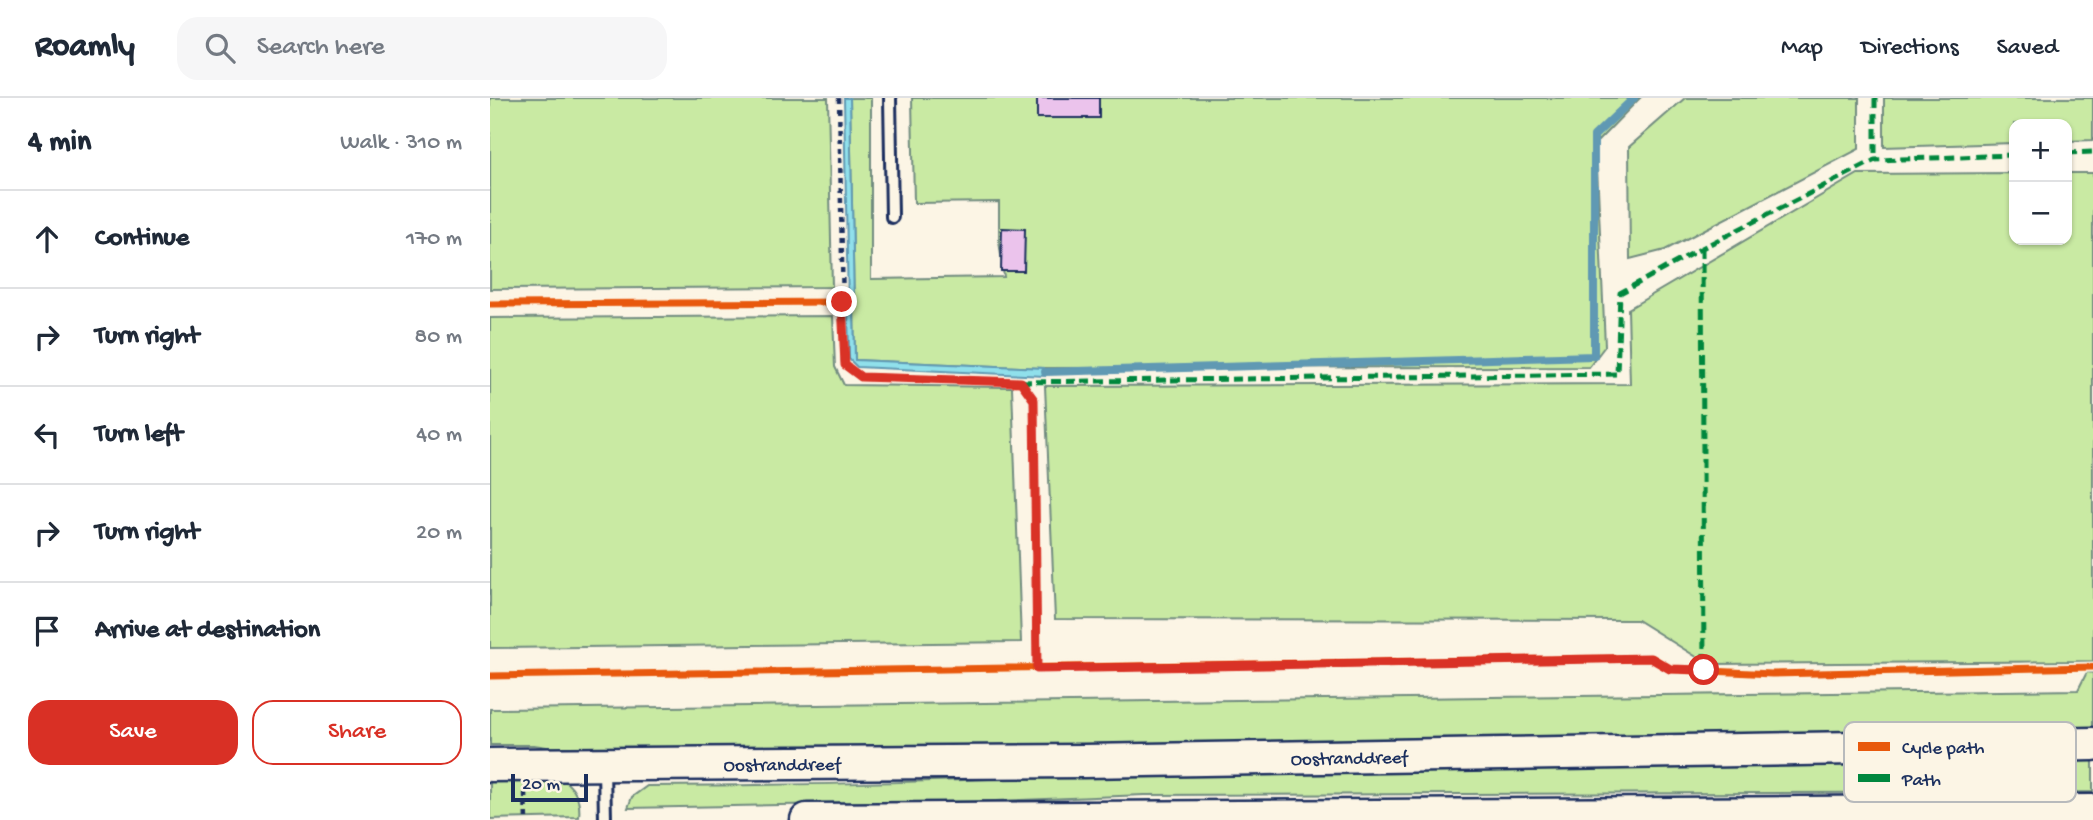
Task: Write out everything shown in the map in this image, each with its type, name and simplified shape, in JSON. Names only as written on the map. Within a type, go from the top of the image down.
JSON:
[{"type":"main road","name":"Oostranddreef","points":[[490,765],[1112,760],[1844,748]]},
{"type":"main road","points":[[807,820],[2093,811]]},
{"type":"lane","points":[[890,98],[892,217]]},
{"type":"lane","points":[[604,764],[605,820]]},
{"type":"path","points":[[839,98],[845,365],[861,377],[1021,382],[1034,400],[1037,669]]},
{"type":"path","points":[[829,302],[842,302]]},
{"type":"path","points":[[1023,669],[1050,668]]},
{"type":"path","points":[[526,813],[526,820]]},
{"type":"green space","points":[[490,98],[828,98],[832,287],[490,289]]},
{"type":"green space","points":[[850,98],[871,98],[871,279],[1004,277],[999,241],[999,202],[914,203],[912,98],[1640,98],[1596,143],[1605,346],[1589,367],[1044,368],[855,360]]},
{"type":"green space","points":[[1685,98],[1859,98],[1859,149],[1665,250],[1630,259],[1629,147]]},
{"type":"green space","points":[[1884,98],[2093,98],[2093,140],[2072,141],[2072,119],[2009,119],[2009,143],[1884,147]]},
{"type":"green space","points":[[2009,173],[2009,245],[2072,245],[2072,173],[2093,173],[2093,661],[1708,664],[1637,620],[1055,619],[1045,386],[1630,384],[1628,309],[1858,174]]},
{"type":"green space","points":[[833,316],[835,367],[844,385],[1012,387],[1021,642],[490,648],[490,318]]},
{"type":"green space","points":[[2087,672],[2093,673],[2093,729],[2076,729],[2076,722],[1844,722],[1844,733],[1391,739],[1086,754],[605,756],[534,745],[490,745],[490,709],[2078,690]]},
{"type":"green space","points":[[2076,749],[2093,749],[2093,792],[2076,792]]},
{"type":"green space","points":[[1844,755],[1844,793],[1144,795],[995,801],[628,808],[632,797],[647,786],[899,782],[1151,770]]},
{"type":"green space","points":[[490,774],[560,778],[570,785],[576,794],[579,817],[490,819]]},
{"type":"water","points":[[844,98],[850,98],[855,360],[1044,368],[1045,376],[857,367],[849,359]]},
{"type":"building","points":[[1037,98],[1099,98],[1099,118],[1037,118]]},
{"type":"building","points":[[1002,228],[1025,229],[1024,271],[1001,271]]},
{"type":"waterway","points":[[1045,372],[1594,356],[1594,136],[1634,98]]},
{"type":"marked path","points":[[1875,98],[1875,160]]},
{"type":"marked path","points":[[2072,153],[2093,152]]},
{"type":"marked path","points":[[1021,382],[1617,374],[1620,293],[1875,160],[2009,155]]},
{"type":"marked path","points":[[1702,248],[1704,670]]},
{"type":"cycle path","points":[[490,304],[842,302]]},
{"type":"cycle path","points":[[490,676],[1652,658],[1670,669],[1772,674],[2093,667]]},
{"type":"route","points":[[842,302],[845,365],[861,377],[1021,382],[1034,400],[1037,669],[1651,658],[1670,669],[1704,670]]}]
